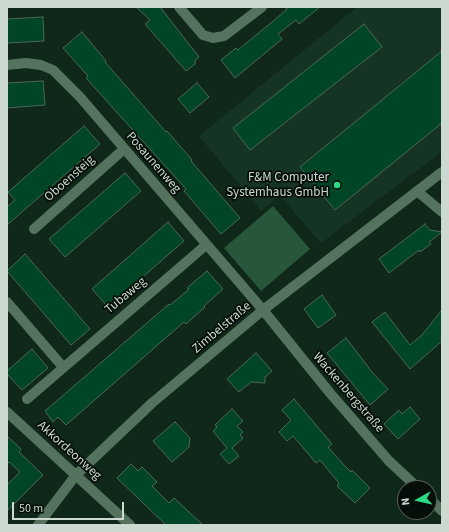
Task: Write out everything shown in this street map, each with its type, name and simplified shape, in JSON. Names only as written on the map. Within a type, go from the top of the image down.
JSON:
[{"type":"street","points":[[179,7],[203,35],[213,38],[224,36],[262,7]]},
{"type":"street","name":"Posaunenweg","points":[[7,64],[26,63],[41,65],[53,70],[80,97],[263,310]]},
{"type":"street","name":"Oboensteig","points":[[34,229],[124,149]]},
{"type":"street","name":"Zimbelstraße","points":[[38,525],[76,475],[152,403],[263,310],[442,172]]},
{"type":"street","points":[[416,191],[442,212]]},
{"type":"street","name":"Tubaweg","points":[[27,399],[206,245]]},
{"type":"street","points":[[7,302],[63,367]]},
{"type":"street","name":"Wackenbergstraße","points":[[263,310],[330,394],[389,460],[410,480]]},
{"type":"street","name":"Akkordeonweg","points":[[7,412],[130,525]]},
{"type":"shaded area","points":[[357,7],[442,7],[442,152],[321,243],[280,196],[261,211],[199,136]]},
{"type":"shaded area","points":[[273,206],[310,249],[261,291],[224,248]]},
{"type":"building","points":[[136,7],[160,7],[199,57],[195,60],[195,64],[186,71],[145,24],[150,20]]},
{"type":"building","points":[[285,7],[320,7],[299,24],[296,20],[278,34],[282,39],[235,78],[221,60],[236,48],[238,50],[278,17],[287,9]]},
{"type":"building","points":[[43,17],[44,41],[7,43],[7,19]]},
{"type":"building","points":[[364,24],[382,47],[250,150],[233,128]]},
{"type":"building","points":[[82,32],[106,61],[105,62],[166,132],[167,131],[240,218],[221,234],[184,191],[186,189],[86,78],[88,76],[63,48]]},
{"type":"building","points":[[442,51],[442,123],[335,210],[300,167]]},
{"type":"building","points":[[43,81],[45,105],[7,108],[7,83]]},
{"type":"building","points":[[197,83],[209,97],[190,113],[178,99]]},
{"type":"building","points":[[84,126],[100,144],[7,225],[7,207],[15,200],[8,192]]},
{"type":"building","points":[[125,173],[141,191],[65,257],[49,239]]},
{"type":"building","points":[[168,222],[184,241],[108,307],[92,289]]},
{"type":"building","points":[[425,224],[430,230],[442,232],[429,242],[431,244],[420,252],[419,250],[389,273],[379,259]]},
{"type":"building","points":[[25,254],[90,329],[71,345],[7,271]]},
{"type":"building","points":[[207,271],[223,289],[204,306],[205,307],[186,324],[184,322],[66,425],[58,417],[53,422],[45,411],[169,304],[170,305],[180,297],[189,289],[187,288]]},
{"type":"building","points":[[322,295],[336,315],[318,328],[304,309]]},
{"type":"building","points":[[442,310],[442,341],[410,369],[372,322],[385,312],[410,345],[422,335]]},
{"type":"building","points":[[346,338],[372,372],[388,389],[370,405],[327,353]]},
{"type":"building","points":[[32,349],[48,368],[22,390],[7,374],[7,371]]},
{"type":"building","points":[[256,353],[272,371],[265,377],[265,383],[251,382],[239,392],[227,379]]},
{"type":"building","points":[[294,399],[332,444],[328,447],[351,472],[352,470],[370,488],[355,503],[337,486],[339,483],[320,460],[316,463],[293,436],[287,441],[279,432],[291,420],[282,410]]},
{"type":"building","points":[[410,407],[420,419],[398,439],[384,424],[399,410],[402,414]]},
{"type":"building","points":[[232,409],[243,421],[237,426],[243,432],[240,435],[243,438],[232,448],[239,456],[229,464],[220,454],[227,448],[213,431],[217,427],[215,425]]},
{"type":"building","points":[[175,422],[190,438],[189,447],[172,462],[153,441]]},
{"type":"building","points":[[7,436],[21,449],[19,452],[43,475],[7,511],[7,485],[20,472],[9,462],[7,464]]},
{"type":"building","points":[[131,464],[138,471],[142,467],[157,482],[152,486],[169,503],[174,498],[203,525],[166,525],[117,478]]},
{"type":"place","name":"F&M Computer Systemhaus GmbH","points":[[337,185]]}]
